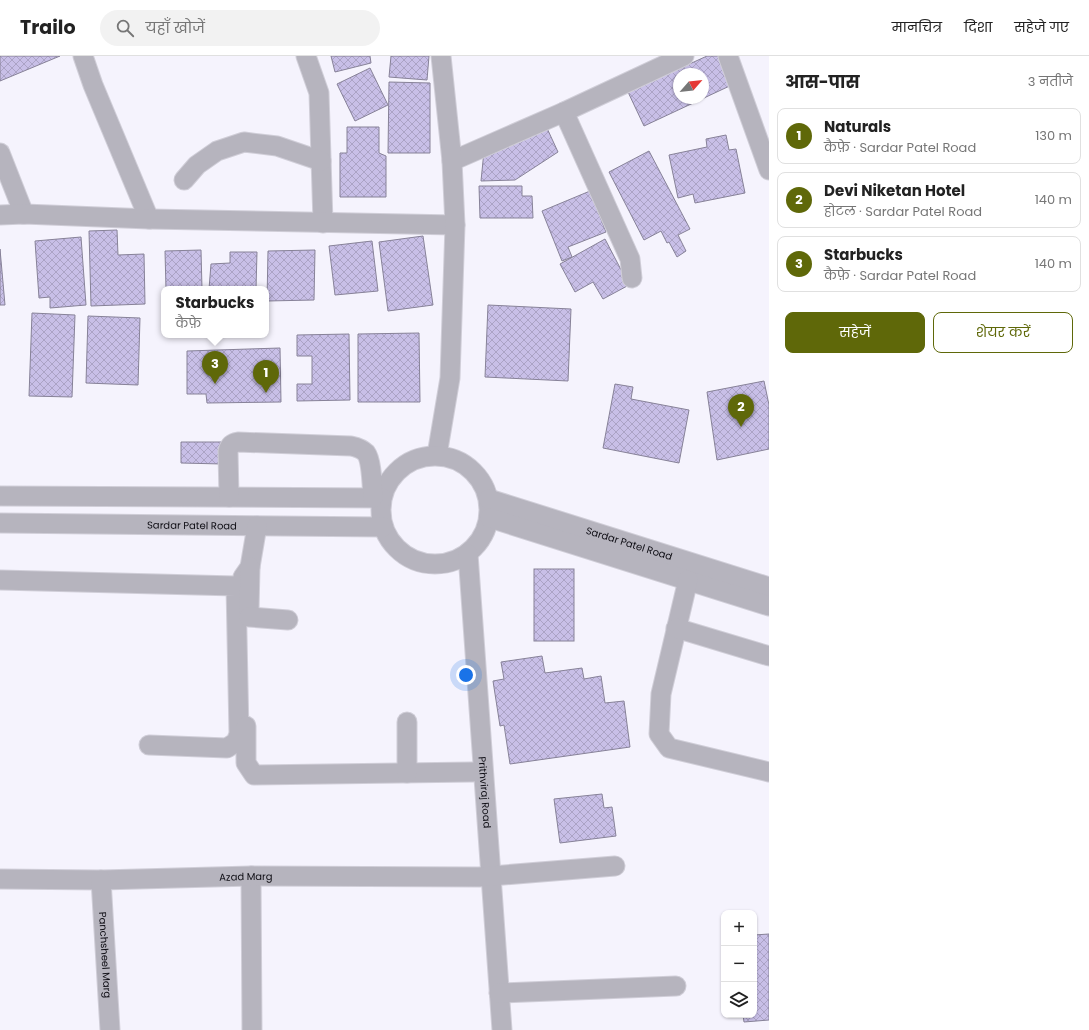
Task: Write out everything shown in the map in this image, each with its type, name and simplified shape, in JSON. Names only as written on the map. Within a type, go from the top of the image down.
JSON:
[{"type":"street","points":[[83,56],[93,85],[149,219]]},
{"type":"street","points":[[306,56],[318,93],[323,223]]},
{"type":"street","points":[[438,455],[450,378],[455,225],[452,161],[441,56]]},
{"type":"street","points":[[452,161],[564,112],[684,56]]},
{"type":"street","points":[[728,56],[769,170]]},
{"type":"street","points":[[564,112],[630,259],[632,278]]},
{"type":"street","points":[[184,180],[197,165],[217,151],[244,142],[278,146],[321,161]]},
{"type":"street","points":[[0,153],[24,214]]},
{"type":"street","points":[[0,215],[24,214],[149,219],[455,225]]},
{"type":"street","points":[[229,497],[228,451],[229,446],[232,443],[351,446],[360,448],[366,453],[383,527],[394,546],[412,560],[434,565],[462,558],[483,538],[489,508],[483,482],[471,468],[455,459],[438,455],[422,456],[408,462],[396,471],[377,498]]},
{"type":"street","points":[[0,496],[377,498]]},
{"type":"street","name":"Sardar Patel Road","points":[[489,508],[688,580],[769,606]]},
{"type":"street","name":"Sardar Patel Road","points":[[489,508],[769,587]]},
{"type":"street","name":"Sardar Patel Road","points":[[0,523],[383,527]]},
{"type":"street","points":[[257,526],[250,567],[246,748],[246,763],[254,775],[473,772]]},
{"type":"street","name":"Prithviraj Road","points":[[462,558],[462,604],[473,772],[502,1030]]},
{"type":"street","name":"Prithviraj Road","points":[[462,558],[485,876],[488,1030]]},
{"type":"street","points":[[149,745],[227,748],[236,742],[239,734],[236,586],[250,567]]},
{"type":"street","points":[[0,580],[236,586]]},
{"type":"street","points":[[688,580],[661,694],[659,734],[669,748],[769,772]]},
{"type":"street","points":[[249,617],[288,620]]},
{"type":"street","points":[[676,628],[769,656]]},
{"type":"street","points":[[407,722],[407,773]]},
{"type":"street","name":"Azad Marg","points":[[0,879],[101,880],[251,876],[485,876],[615,866]]},
{"type":"street","points":[[251,876],[252,1030]]},
{"type":"street","name":"Panchsheel Marg","points":[[101,880],[110,1030]]},
{"type":"street","points":[[499,993],[676,986]]},
{"type":"building","points":[[0,56],[60,56],[0,81]]},
{"type":"building","points":[[331,56],[370,56],[371,63],[335,72]]},
{"type":"building","points":[[391,56],[429,56],[427,80],[389,77]]},
{"type":"building","points":[[707,56],[723,56],[736,83],[709,96],[709,68],[681,68]]},
{"type":"building","points":[[370,68],[388,105],[355,121],[337,84]]},
{"type":"building","points":[[673,71],[673,104],[691,104],[644,126],[628,92]]},
{"type":"building","points":[[389,82],[430,83],[430,153],[388,153]]},
{"type":"building","points":[[546,126],[558,152],[515,180],[481,181],[484,151]]},
{"type":"building","points":[[347,127],[379,127],[379,153],[386,156],[386,197],[340,197],[340,153],[347,153]]},
{"type":"building","points":[[726,135],[729,150],[736,149],[745,193],[695,203],[693,194],[678,198],[669,155],[707,147],[706,139]]},
{"type":"building","points":[[649,151],[690,229],[678,235],[686,251],[677,257],[661,231],[644,240],[609,172]]},
{"type":"building","points":[[479,186],[522,186],[522,196],[532,196],[533,218],[480,218]]},
{"type":"building","points":[[590,191],[606,232],[568,247],[572,257],[562,261],[542,211]]},
{"type":"building","points":[[117,230],[118,255],[144,254],[145,304],[91,306],[89,231]]},
{"type":"building","points":[[423,236],[433,305],[388,311],[379,242]]},
{"type":"building","points":[[81,237],[86,305],[50,308],[50,297],[39,298],[35,241]]},
{"type":"building","points":[[605,239],[629,285],[603,299],[593,282],[575,292],[560,264]]},
{"type":"building","points":[[372,241],[378,291],[335,295],[329,246]]},
{"type":"building","points":[[0,249],[5,305],[0,305]]},
{"type":"building","points":[[201,250],[202,286],[166,286],[165,251]]},
{"type":"building","points":[[315,250],[314,300],[269,301],[269,286],[267,286],[268,251]]},
{"type":"building","points":[[230,252],[257,252],[256,286],[209,286],[211,264],[230,263]]},
{"type":"building","points":[[488,305],[571,309],[568,381],[485,377]]},
{"type":"building","points":[[32,313],[75,315],[72,397],[29,396]]},
{"type":"building","points":[[88,316],[140,318],[138,385],[86,383]]},
{"type":"building","points":[[419,333],[420,402],[358,402],[358,334]]},
{"type":"building","points":[[349,334],[350,400],[297,401],[297,384],[312,384],[312,356],[297,356],[297,335]]},
{"type":"building","points":[[280,348],[281,402],[207,403],[206,394],[187,394],[187,351]]},
{"type":"building","points":[[764,381],[769,405],[769,449],[717,460],[707,392]]},
{"type":"building","points":[[615,384],[633,387],[631,399],[689,410],[679,463],[603,448]]},
{"type":"building","points":[[181,442],[221,442],[222,464],[181,463]]},
{"type":"building","points":[[534,569],[574,569],[574,641],[534,641]]},
{"type":"building","points":[[542,656],[545,673],[582,668],[584,679],[601,676],[605,703],[624,701],[630,747],[510,764],[504,725],[500,726],[493,681],[504,679],[501,662]]},
{"type":"building","points":[[602,794],[604,808],[612,807],[616,836],[560,843],[554,799]]},
{"type":"building","points":[[769,934],[769,1020],[744,1022],[743,1018],[757,1018],[757,935]]},
{"type":"place","name":"Starbucks","points":[[215,384]]},
{"type":"place","name":"Naturals","points":[[266,393]]},
{"type":"place","name":"Devi Niketan Hotel","points":[[741,427]]}]
